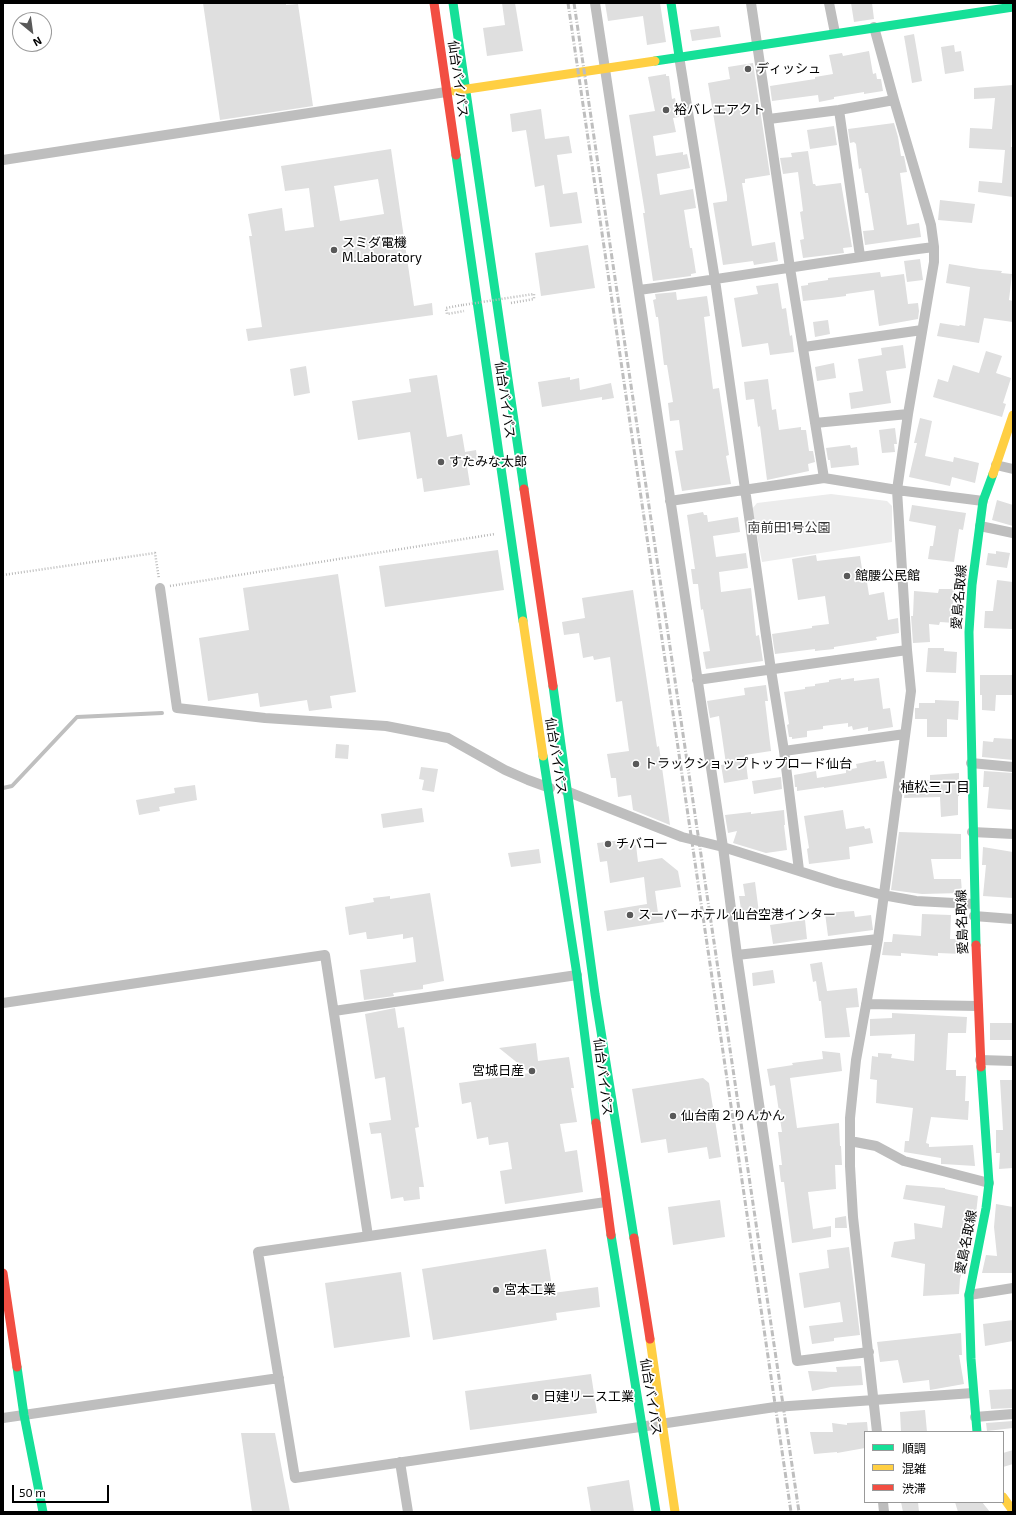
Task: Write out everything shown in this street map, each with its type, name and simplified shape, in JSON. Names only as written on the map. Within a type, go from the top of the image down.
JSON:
[{"type":"main road","name":"仙台バイパス","points":[[434,3],[537,716],[577,975],[606,1202],[656,1512]]},
{"type":"main road","name":"仙台バイパス","points":[[453,3],[557,712],[595,994],[663,1423],[675,1512]]},
{"type":"main road","points":[[671,3],[679,56]]},
{"type":"main road","points":[[446,92],[1013,7]]},
{"type":"main road","name":"愛島名取線","points":[[977,1431],[973,1393],[969,1295],[986,1208],[989,1183],[980,1060],[974,916],[969,632],[972,585],[983,501],[1013,415]]},
{"type":"main road","points":[[3,1273],[24,1415],[43,1512]]},
{"type":"main road","points":[[1004,1498],[1013,1511]]},
{"type":"street","points":[[595,3],[723,848],[737,955],[797,1361],[869,1352]]},
{"type":"street","points":[[751,3],[790,268],[824,478]]},
{"type":"street","points":[[829,3],[834,33]]},
{"type":"street","points":[[874,27],[931,225],[934,247],[934,262],[908,414],[897,490],[911,691],[878,938],[856,1060],[850,1118],[853,1217],[877,1431]]},
{"type":"street","points":[[679,56],[715,280],[784,751],[799,870]]},
{"type":"street","points":[[3,160],[446,92]]},
{"type":"street","points":[[769,119],[839,110],[894,100]]},
{"type":"street","points":[[839,110],[860,256]]},
{"type":"street","points":[[639,290],[715,280],[860,256],[934,247]]},
{"type":"street","points":[[804,347],[922,330]]},
{"type":"street","points":[[815,423],[908,414]]},
{"type":"street","points":[[996,465],[1013,469]]},
{"type":"street","points":[[670,501],[746,491],[824,478],[897,490],[983,501]]},
{"type":"street","points":[[980,526],[1013,533]]},
{"type":"street","points":[[160,588],[177,708],[265,718],[386,726],[448,738],[505,770],[528,780],[549,788],[567,791],[682,837],[799,870],[837,883],[883,895],[916,902],[974,904]]},
{"type":"street","points":[[697,680],[907,650]]},
{"type":"street","points":[[784,751],[905,734]]},
{"type":"street","points":[[971,763],[1013,767]]},
{"type":"street","points":[[972,832],[1013,834]]},
{"type":"street","points":[[974,916],[1013,919]]},
{"type":"street","points":[[737,955],[878,938]]},
{"type":"street","points":[[3,1002],[325,955],[368,1236]]},
{"type":"street","points":[[334,1012],[577,975]]},
{"type":"street","points":[[866,1004],[978,1006]]},
{"type":"street","points":[[980,1060],[1013,1061]]},
{"type":"street","points":[[850,1141],[876,1146],[904,1161],[989,1183]]},
{"type":"street","points":[[606,1202],[258,1252],[296,1478],[775,1407],[973,1393]]},
{"type":"street","points":[[969,1295],[1013,1288]]},
{"type":"street","points":[[3,1418],[278,1378]]},
{"type":"street","points":[[975,1417],[1013,1414]]},
{"type":"street","points":[[400,1462],[408,1512]]},
{"type":"path","points":[[470,311],[447,314],[446,308],[534,294],[534,300],[507,303]]},
{"type":"path","points":[[3,575],[155,553],[160,588],[510,532]]},
{"type":"green space","name":"南前田1号公園","points":[[831,494],[887,501],[892,506],[892,542],[762,562],[752,509],[757,503]]},
{"type":"building","points":[[203,3],[298,4],[313,106],[220,120]]},
{"type":"building","points":[[502,3],[515,3],[523,51],[487,56],[483,28],[505,25]]},
{"type":"building","points":[[605,3],[660,3],[666,42],[647,45],[643,16],[608,21]]},
{"type":"building","points":[[851,3],[872,3],[874,19],[854,22]]},
{"type":"building","points":[[719,26],[721,37],[692,41],[690,30]]},
{"type":"building","points":[[914,34],[922,81],[912,83],[904,36]]},
{"type":"building","points":[[954,45],[955,52],[961,51],[964,71],[945,74],[941,47]]},
{"type":"building","points":[[869,51],[873,74],[876,73],[877,79],[881,79],[883,91],[864,94],[864,92],[834,97],[834,99],[819,102],[818,95],[772,101],[770,86],[815,79],[815,77],[833,74],[829,55],[842,53],[843,56]]},
{"type":"building","points":[[753,63],[770,175],[745,179],[745,183],[742,183],[752,246],[775,242],[778,261],[754,265],[753,261],[723,265],[713,203],[727,201],[727,196],[708,83],[730,79],[728,67]]},
{"type":"building","points":[[666,74],[666,76],[669,76],[672,99],[675,98],[679,117],[673,118],[676,132],[653,136],[656,156],[683,152],[683,155],[687,154],[690,168],[657,174],[660,195],[693,189],[696,208],[684,210],[690,248],[692,248],[696,273],[691,274],[691,276],[653,281],[643,213],[645,213],[629,115],[655,111],[648,77]]},
{"type":"building","points":[[1013,85],[1011,147],[1013,147],[1013,197],[978,192],[979,181],[1002,183],[1005,150],[969,148],[970,128],[992,129],[995,98],[974,99],[974,88]]},
{"type":"building","points":[[541,109],[545,139],[569,136],[572,153],[557,155],[563,194],[577,192],[582,223],[550,227],[544,185],[535,187],[526,130],[512,132],[510,114]]},
{"type":"building","points":[[894,123],[901,156],[904,156],[907,172],[900,173],[907,225],[919,223],[921,237],[865,245],[863,231],[874,230],[868,193],[865,193],[861,168],[859,169],[856,144],[854,142],[850,143],[848,129]]},
{"type":"building","points":[[834,126],[837,145],[810,149],[807,130]]},
{"type":"building","points":[[391,149],[414,306],[432,303],[433,315],[248,341],[246,329],[262,327],[249,236],[252,236],[248,214],[282,208],[285,231],[314,227],[309,188],[285,191],[281,166]],"holes":[[[378,179],[384,214],[340,221],[334,186]]]},
{"type":"building","points":[[808,151],[813,184],[816,186],[841,183],[852,247],[843,248],[844,253],[803,258],[800,240],[804,239],[800,212],[803,211],[798,172],[783,174],[780,158],[792,157],[791,153]]},
{"type":"building","points":[[940,200],[975,204],[972,223],[938,220]]},
{"type":"building","points":[[588,245],[595,288],[541,296],[535,253]]},
{"type":"building","points":[[920,259],[923,280],[907,282],[904,261]]},
{"type":"building","points":[[949,264],[1002,271],[1001,273],[1012,274],[1009,300],[1013,301],[1013,322],[984,318],[979,343],[937,336],[940,323],[965,326],[970,287],[946,283]]},
{"type":"building","points":[[880,272],[881,277],[904,274],[908,304],[918,303],[918,319],[879,326],[874,290],[846,294],[846,296],[803,301],[801,286],[808,285],[808,283],[828,280],[828,278]]},
{"type":"building","points":[[778,283],[782,309],[786,308],[794,352],[770,355],[768,343],[742,347],[734,298],[758,294],[756,286]]},
{"type":"building","points":[[676,292],[677,300],[707,296],[710,316],[704,317],[708,350],[713,389],[719,388],[729,455],[726,456],[731,484],[682,491],[675,451],[683,450],[679,420],[670,421],[668,403],[673,402],[667,365],[664,365],[658,317],[656,317],[653,300],[656,299],[655,294]]},
{"type":"building","points":[[828,320],[830,334],[815,337],[813,322]]},
{"type":"building","points":[[903,345],[906,368],[886,371],[891,403],[851,409],[849,393],[863,391],[858,359],[882,355],[881,348]]},
{"type":"building","points":[[986,351],[1002,356],[996,373],[1011,378],[1003,403],[1006,404],[1002,417],[933,397],[938,379],[948,382],[953,365],[979,373]]},
{"type":"building","points":[[834,363],[836,378],[817,381],[815,367]]},
{"type":"building","points":[[306,366],[310,393],[294,396],[290,369]]},
{"type":"building","points":[[437,375],[447,437],[462,434],[465,452],[476,450],[478,464],[467,466],[470,485],[424,492],[422,478],[417,479],[410,432],[358,440],[352,401],[411,392],[409,379]]},
{"type":"building","points":[[570,377],[570,380],[579,378],[580,390],[611,383],[614,398],[602,400],[602,397],[542,407],[538,382]]},
{"type":"building","points":[[768,379],[772,410],[776,409],[779,430],[801,427],[801,430],[806,430],[809,451],[813,451],[815,462],[808,464],[809,471],[767,480],[760,426],[758,427],[754,399],[746,400],[744,382]]},
{"type":"building","points":[[920,418],[932,421],[925,456],[953,462],[954,457],[979,463],[975,483],[952,477],[950,486],[909,477],[917,443],[914,443]]},
{"type":"building","points":[[895,428],[897,444],[894,444],[895,452],[882,453],[879,430]]},
{"type":"building","points":[[850,445],[851,448],[857,447],[859,465],[831,468],[826,448]]},
{"type":"building","points":[[997,500],[1013,505],[1013,526],[992,520]]},
{"type":"building","points":[[912,505],[966,513],[963,530],[959,529],[954,562],[928,559],[930,546],[933,546],[936,526],[909,521]]},
{"type":"building","points":[[703,512],[704,515],[707,515],[708,522],[738,517],[740,532],[713,536],[716,557],[746,553],[748,568],[719,572],[721,592],[751,588],[756,636],[759,635],[763,661],[706,669],[703,652],[710,651],[703,609],[701,610],[698,584],[693,584],[691,569],[695,569],[687,515]]},
{"type":"building","points":[[498,550],[504,590],[385,607],[379,566]]},
{"type":"building","points":[[996,551],[1010,553],[1007,568],[986,565],[988,553],[996,554]]},
{"type":"building","points":[[816,555],[817,561],[860,556],[862,569],[865,569],[869,595],[884,592],[888,620],[898,618],[899,633],[876,637],[877,640],[834,647],[834,649],[815,651],[815,649],[775,654],[772,634],[829,624],[825,596],[798,600],[792,559]]},
{"type":"building","points":[[338,574],[356,692],[330,696],[332,708],[309,711],[307,700],[260,707],[258,693],[208,701],[199,638],[249,630],[243,588]]},
{"type":"building","points":[[997,580],[1013,582],[1013,629],[984,628],[985,611],[993,611]]},
{"type":"building","points":[[939,589],[954,589],[953,605],[956,605],[955,623],[940,622],[939,625],[929,624],[930,642],[913,643],[911,616],[913,616],[914,591],[938,593]]},
{"type":"building","points":[[633,590],[657,747],[659,746],[670,825],[633,810],[631,795],[618,797],[616,778],[611,778],[607,754],[629,751],[622,701],[616,702],[610,657],[594,660],[593,656],[583,658],[579,633],[564,635],[562,622],[585,618],[582,598]]},
{"type":"building","points":[[928,648],[944,648],[944,651],[957,652],[956,673],[926,672]]},
{"type":"building","points":[[980,675],[1013,675],[1013,695],[996,695],[995,711],[982,710]]},
{"type":"building","points":[[841,678],[841,680],[854,678],[854,681],[879,678],[883,709],[890,708],[893,727],[868,731],[868,727],[853,730],[852,726],[848,727],[848,723],[823,726],[823,729],[807,731],[807,737],[792,739],[792,737],[789,737],[787,725],[789,724],[784,692],[805,689],[805,687],[815,686],[815,684]]},
{"type":"building","points":[[766,685],[768,701],[765,701],[771,751],[745,755],[748,779],[724,783],[721,765],[726,764],[719,716],[710,718],[707,701],[745,695],[744,688]]},
{"type":"building","points":[[935,700],[959,701],[958,720],[947,719],[947,737],[927,737],[927,719],[915,719],[915,708],[919,708],[919,703],[935,703]]},
{"type":"building","points":[[994,738],[1013,739],[1013,760],[982,757],[983,741],[993,742]]},
{"type":"building","points":[[336,744],[349,745],[348,759],[335,758]]},
{"type":"building","points":[[876,760],[876,762],[884,761],[887,778],[797,791],[797,787],[795,787],[794,775],[816,771],[817,778],[846,773],[846,770],[857,768],[856,764]]},
{"type":"building","points":[[421,767],[438,769],[434,792],[422,790],[424,780],[419,779]]},
{"type":"building","points":[[984,771],[1013,773],[1013,810],[987,808],[989,787],[983,787]]},
{"type":"building","points":[[959,773],[958,815],[941,817],[940,797],[904,798],[906,780],[930,780],[930,775]]},
{"type":"building","points":[[781,777],[782,789],[754,794],[752,781]]},
{"type":"building","points":[[195,785],[197,800],[159,807],[160,811],[139,815],[136,800],[175,793],[174,788]]},
{"type":"building","points":[[422,808],[424,822],[383,828],[381,814]]},
{"type":"building","points":[[784,810],[787,850],[766,853],[733,843],[737,831],[728,833],[725,815]]},
{"type":"building","points":[[843,810],[846,829],[864,826],[865,829],[870,828],[873,843],[849,847],[850,859],[809,864],[807,849],[809,848],[804,816]]},
{"type":"building","points":[[899,832],[961,834],[961,859],[931,859],[934,879],[961,879],[962,893],[922,894],[891,890]]},
{"type":"building","points":[[622,840],[636,845],[638,862],[662,858],[678,871],[681,887],[655,891],[658,913],[662,912],[664,922],[607,931],[604,911],[647,904],[644,877],[610,883],[607,861],[600,862],[597,843]]},
{"type":"building","points":[[983,847],[1013,852],[1013,898],[983,896],[986,865],[982,865]]},
{"type":"building","points":[[539,849],[541,863],[511,867],[508,853]]},
{"type":"building","points":[[755,882],[759,913],[742,916],[739,896],[745,896],[743,884]]},
{"type":"building","points":[[430,893],[444,981],[423,985],[423,989],[393,993],[394,996],[364,1000],[360,970],[416,962],[413,937],[403,939],[403,934],[367,939],[366,932],[349,935],[345,907],[374,902],[373,898],[390,896],[390,899]]},
{"type":"building","points":[[854,911],[855,917],[871,915],[873,930],[828,936],[825,913]]},
{"type":"building","points":[[922,914],[951,915],[950,939],[964,939],[963,954],[938,953],[938,956],[901,953],[901,956],[882,955],[884,942],[892,942],[893,934],[921,936]]},
{"type":"building","points":[[805,920],[807,939],[773,944],[770,925]]},
{"type":"building","points":[[822,962],[827,991],[857,988],[859,1007],[846,1008],[850,1037],[825,1038],[821,1001],[819,1001],[816,981],[813,982],[810,964]]},
{"type":"building","points":[[773,970],[775,983],[753,986],[752,973]]},
{"type":"building","points":[[395,1008],[398,1028],[404,1027],[419,1127],[415,1128],[424,1187],[419,1187],[420,1199],[404,1201],[403,1197],[391,1199],[381,1133],[371,1134],[369,1123],[391,1120],[385,1077],[375,1079],[365,1014]]},
{"type":"building","points":[[892,1013],[967,1017],[966,1033],[948,1033],[946,1070],[956,1070],[956,1076],[966,1076],[965,1101],[969,1101],[968,1120],[931,1117],[926,1143],[929,1144],[929,1147],[973,1145],[975,1166],[941,1164],[941,1158],[904,1152],[905,1141],[909,1141],[913,1108],[876,1103],[877,1080],[870,1079],[872,1056],[878,1057],[878,1053],[892,1054],[891,1058],[914,1061],[915,1034],[870,1036],[870,1019],[892,1018]]},
{"type":"building","points":[[990,1023],[1013,1023],[1013,1040],[990,1040]]},
{"type":"building","points":[[536,1043],[538,1061],[569,1057],[574,1088],[571,1088],[577,1122],[560,1124],[565,1152],[577,1150],[583,1192],[505,1204],[500,1171],[512,1169],[508,1142],[489,1145],[488,1137],[477,1139],[471,1102],[462,1104],[459,1083],[530,1073],[499,1048]]},
{"type":"building","points":[[822,1051],[840,1053],[842,1071],[790,1078],[797,1128],[839,1123],[842,1165],[835,1165],[836,1189],[808,1192],[813,1229],[831,1226],[831,1237],[792,1243],[784,1182],[781,1182],[779,1165],[782,1165],[778,1132],[782,1132],[775,1085],[770,1086],[767,1069],[793,1065],[792,1063],[823,1059]]},
{"type":"building","points":[[703,1078],[709,1083],[721,1157],[709,1159],[707,1147],[668,1153],[666,1139],[641,1143],[632,1089]]},
{"type":"building","points":[[1000,1080],[1013,1080],[1013,1168],[999,1169],[1000,1153],[996,1153],[996,1130],[1003,1130]]},
{"type":"building","points":[[906,1185],[945,1188],[978,1196],[976,1214],[974,1213],[963,1252],[968,1252],[960,1279],[959,1294],[923,1296],[925,1264],[891,1257],[894,1242],[915,1239],[914,1223],[942,1228],[945,1206],[903,1199]]},
{"type":"building","points":[[720,1200],[725,1237],[673,1245],[668,1207]]},
{"type":"building","points":[[996,1204],[1013,1207],[1013,1273],[982,1273],[986,1255],[997,1256],[994,1227]]},
{"type":"building","points":[[846,1216],[847,1228],[835,1228],[835,1218]]},
{"type":"building","points":[[849,1247],[860,1335],[834,1338],[834,1341],[812,1344],[809,1326],[843,1322],[840,1302],[804,1308],[799,1273],[829,1268],[827,1250]]},
{"type":"building","points":[[546,1249],[553,1293],[598,1287],[600,1307],[556,1313],[557,1320],[433,1340],[422,1269]]},
{"type":"building","points":[[401,1272],[410,1337],[334,1348],[325,1283]]},
{"type":"building","points":[[1013,1320],[1013,1341],[985,1346],[983,1324]]},
{"type":"building","points":[[961,1333],[962,1355],[959,1355],[964,1384],[930,1390],[929,1380],[903,1383],[898,1360],[880,1362],[877,1342]]},
{"type":"building","points":[[861,1366],[863,1385],[831,1387],[812,1391],[808,1371],[837,1372],[836,1367]]},
{"type":"building","points":[[591,1374],[597,1413],[470,1430],[465,1391]]},
{"type":"building","points":[[1013,1389],[1013,1408],[991,1409],[989,1390]]},
{"type":"building","points":[[925,1410],[927,1431],[901,1431],[900,1412]]},
{"type":"building","points":[[1013,1421],[1013,1428],[987,1431],[986,1423]]},
{"type":"building","points":[[867,1422],[868,1431],[864,1431],[864,1448],[837,1453],[814,1454],[810,1432],[833,1432],[832,1423],[847,1425],[847,1423]]},
{"type":"building","points":[[241,1433],[275,1433],[290,1512],[252,1512]]},
{"type":"building","points":[[1013,1450],[1013,1464],[1004,1467],[1004,1453]]},
{"type":"building","points":[[629,1480],[634,1512],[591,1512],[587,1487]]},
{"type":"building","points":[[901,1503],[918,1503],[919,1512],[903,1512]]},
{"type":"building","points":[[955,1503],[983,1503],[990,1512],[958,1512]]},
{"type":"waterway","points":[[3,788],[12,786],[77,717],[162,713]]},
{"type":"railway","points":[[568,3],[791,1512]]},
{"type":"railway","points":[[574,3],[799,1512]]},
{"type":"traffic: fast","points":[[453,3],[524,489]]},
{"type":"traffic: fast","points":[[671,3],[679,56]]},
{"type":"traffic: fast","points":[[655,61],[1013,7]]},
{"type":"traffic: fast","points":[[456,155],[523,621]]},
{"type":"traffic: fast","points":[[976,945],[969,632],[972,585],[983,501],[993,474]]},
{"type":"traffic: fast","points":[[553,686],[595,994],[634,1238]]},
{"type":"traffic: fast","points":[[543,756],[577,975],[596,1123]]},
{"type":"traffic: fast","points":[[977,1431],[971,1359],[969,1295],[986,1208],[989,1183],[981,1067]]},
{"type":"traffic: fast","points":[[611,1235],[656,1512]]},
{"type":"traffic: fast","points":[[17,1367],[24,1415],[43,1512]]},
{"type":"traffic: slow","points":[[454,91],[655,61]]},
{"type":"traffic: slow","points":[[993,474],[1013,415]]},
{"type":"traffic: slow","points":[[523,621],[543,756]]},
{"type":"traffic: slow","points":[[650,1339],[675,1512]]},
{"type":"traffic: slow","points":[[1004,1498],[1013,1511]]},
{"type":"traffic: jam","points":[[434,3],[456,155]]},
{"type":"traffic: jam","points":[[524,489],[553,686]]},
{"type":"traffic: jam","points":[[976,945],[981,1067]]},
{"type":"traffic: jam","points":[[596,1123],[611,1235]]},
{"type":"traffic: jam","points":[[634,1238],[650,1339]]},
{"type":"traffic: jam","points":[[3,1273],[17,1367]]},
{"type":"place","name":"ディッシュ","points":[[748,69]]},
{"type":"place","name":"裕バレエアクト","points":[[666,110]]},
{"type":"place","name":"スミダ電機 M.Laboratory","points":[[334,250]]},
{"type":"place","name":"すたみな太郎","points":[[441,462]]},
{"type":"place","name":"館腰公民館","points":[[847,576]]},
{"type":"place","name":"トラックショップトップロード仙台","points":[[636,764]]},
{"type":"place","name":"チバコー","points":[[608,844]]},
{"type":"place","name":"スーパーホテル 仙台空港インター","points":[[630,915]]},
{"type":"place","name":"宮城日産","points":[[532,1071]]},
{"type":"place","name":"仙台南２りんかん","points":[[673,1116]]},
{"type":"place","name":"宮本工業","points":[[496,1290]]},
{"type":"place","name":"日建リース工業","points":[[535,1397]]},
{"type":"district","name":"植松三丁目","points":[[935,787]]}]
